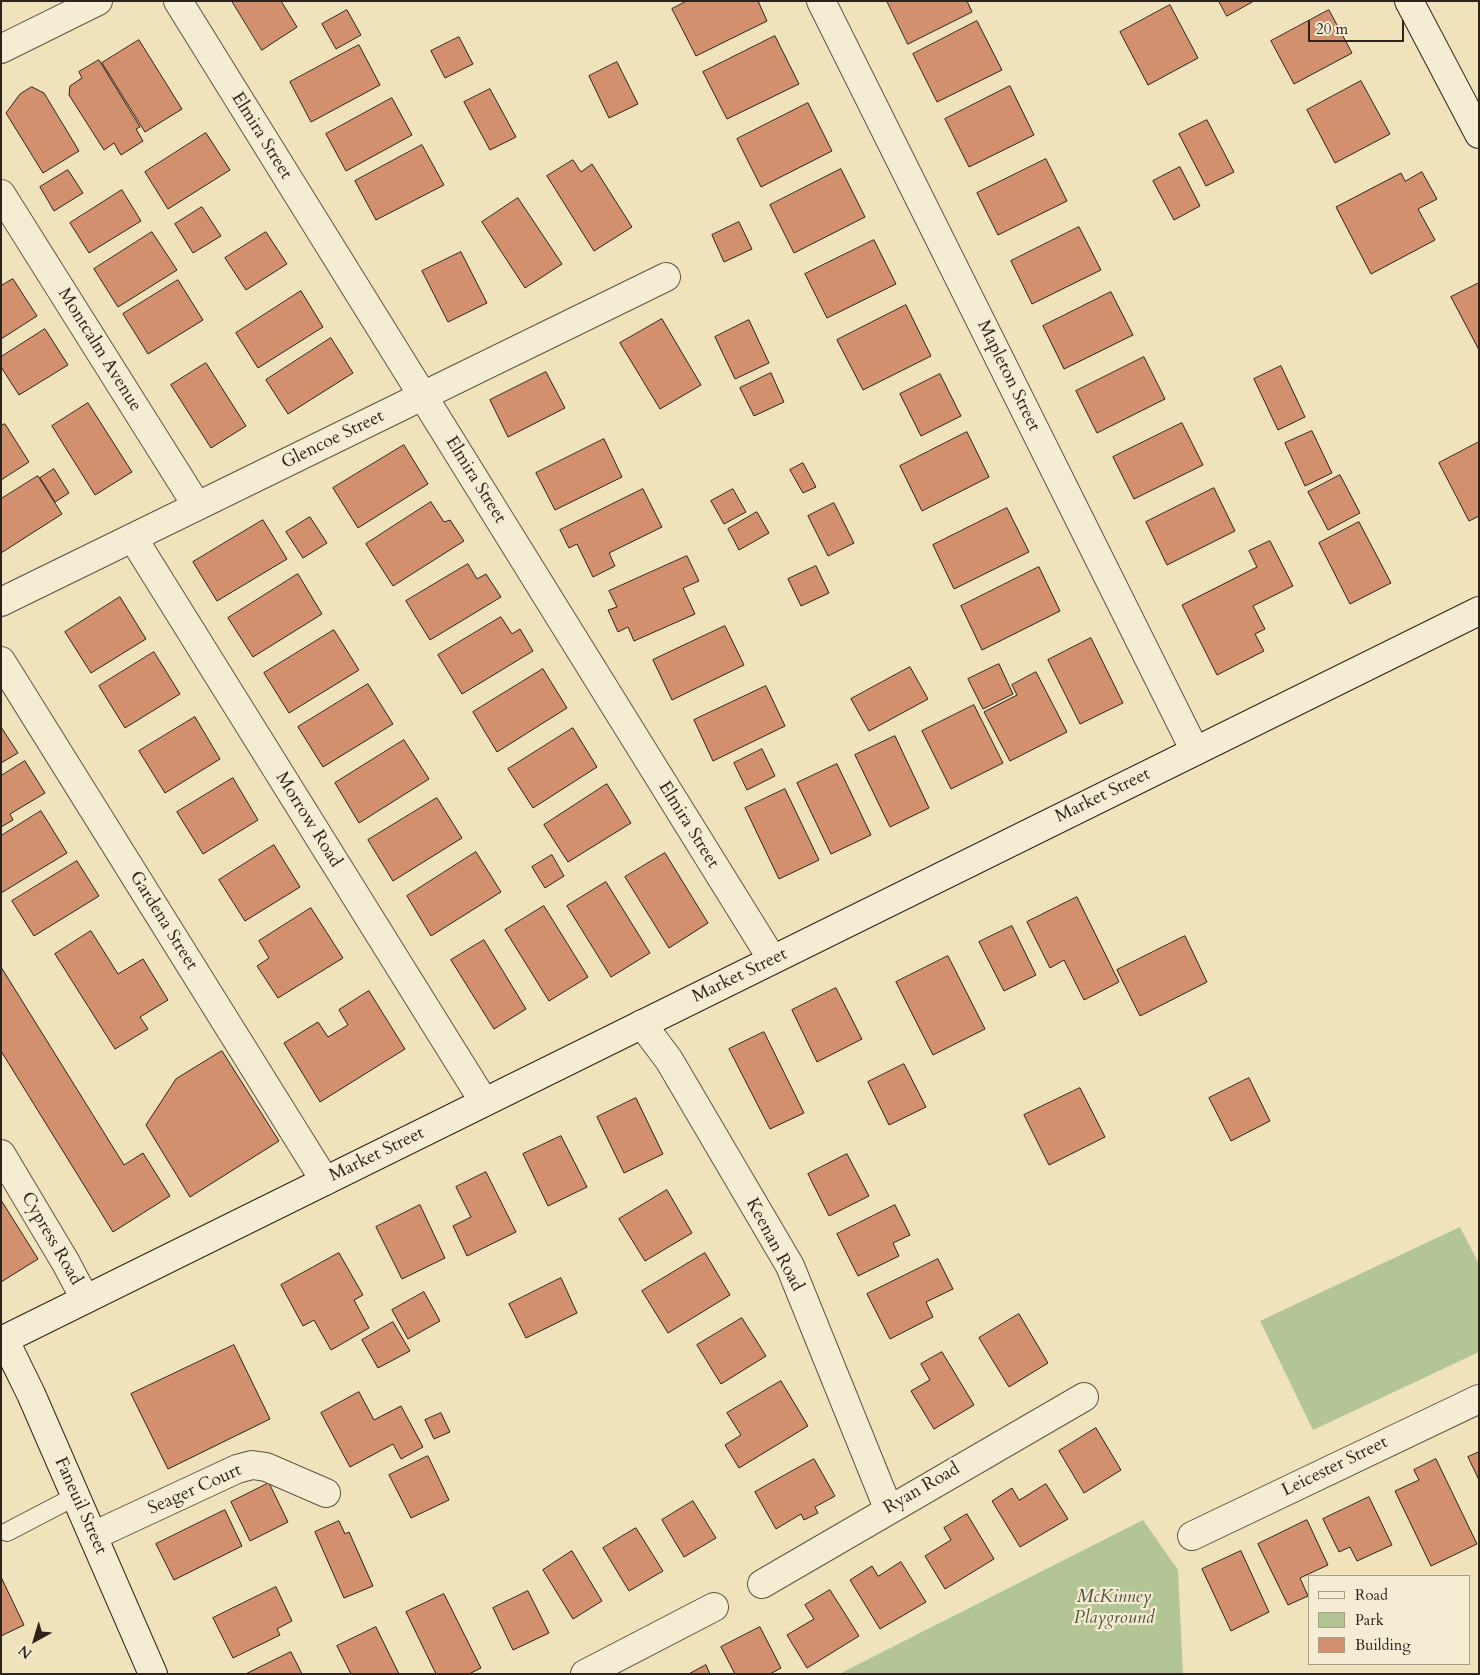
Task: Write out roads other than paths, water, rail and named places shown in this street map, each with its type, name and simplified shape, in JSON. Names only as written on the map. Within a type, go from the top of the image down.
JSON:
[{"type":"street","points":[[1,49],[98,1]]},
{"type":"street","name":"Elmira Street","points":[[178,1],[772,960]]},
{"type":"street","name":"Mapleton Street","points":[[821,1],[1195,751]]},
{"type":"street","points":[[1409,1],[1479,134]]},
{"type":"street","name":"Montcalm Avenue","points":[[1,194],[197,506]]},
{"type":"street","name":"Glencoe Street","points":[[1,602],[666,277]]},
{"type":"street","name":"Morrow Road","points":[[133,538],[484,1102]]},
{"type":"street","name":"Market Street","points":[[2,1340],[1479,611]]},
{"type":"street","name":"Gardena Street","points":[[1,661],[325,1181]]},
{"type":"street","name":"Keenan Road","points":[[642,1024],[669,1060],[790,1266],[888,1508]]},
{"type":"street","name":"Cypress Road","points":[[1,1154],[66,1263],[85,1299]]},
{"type":"street","name":"Faneuil Street","points":[[2,1340],[31,1394],[153,1674]]},
{"type":"street","name":"Ryan Road","points":[[762,1584],[888,1508],[1084,1397]]},
{"type":"street","name":"Leicester Street","points":[[1192,1536],[1479,1398]]},
{"type":"street","name":"Seager Court","points":[[93,1536],[237,1469],[252,1465],[266,1466],[326,1493]]},
{"type":"street","points":[[585,1674],[714,1607]]},
{"type":"lane","points":[[7,1532],[76,1496]]},
{"type":"park label","name":"McKinney Playground","points":[[1114,1608]]}]
